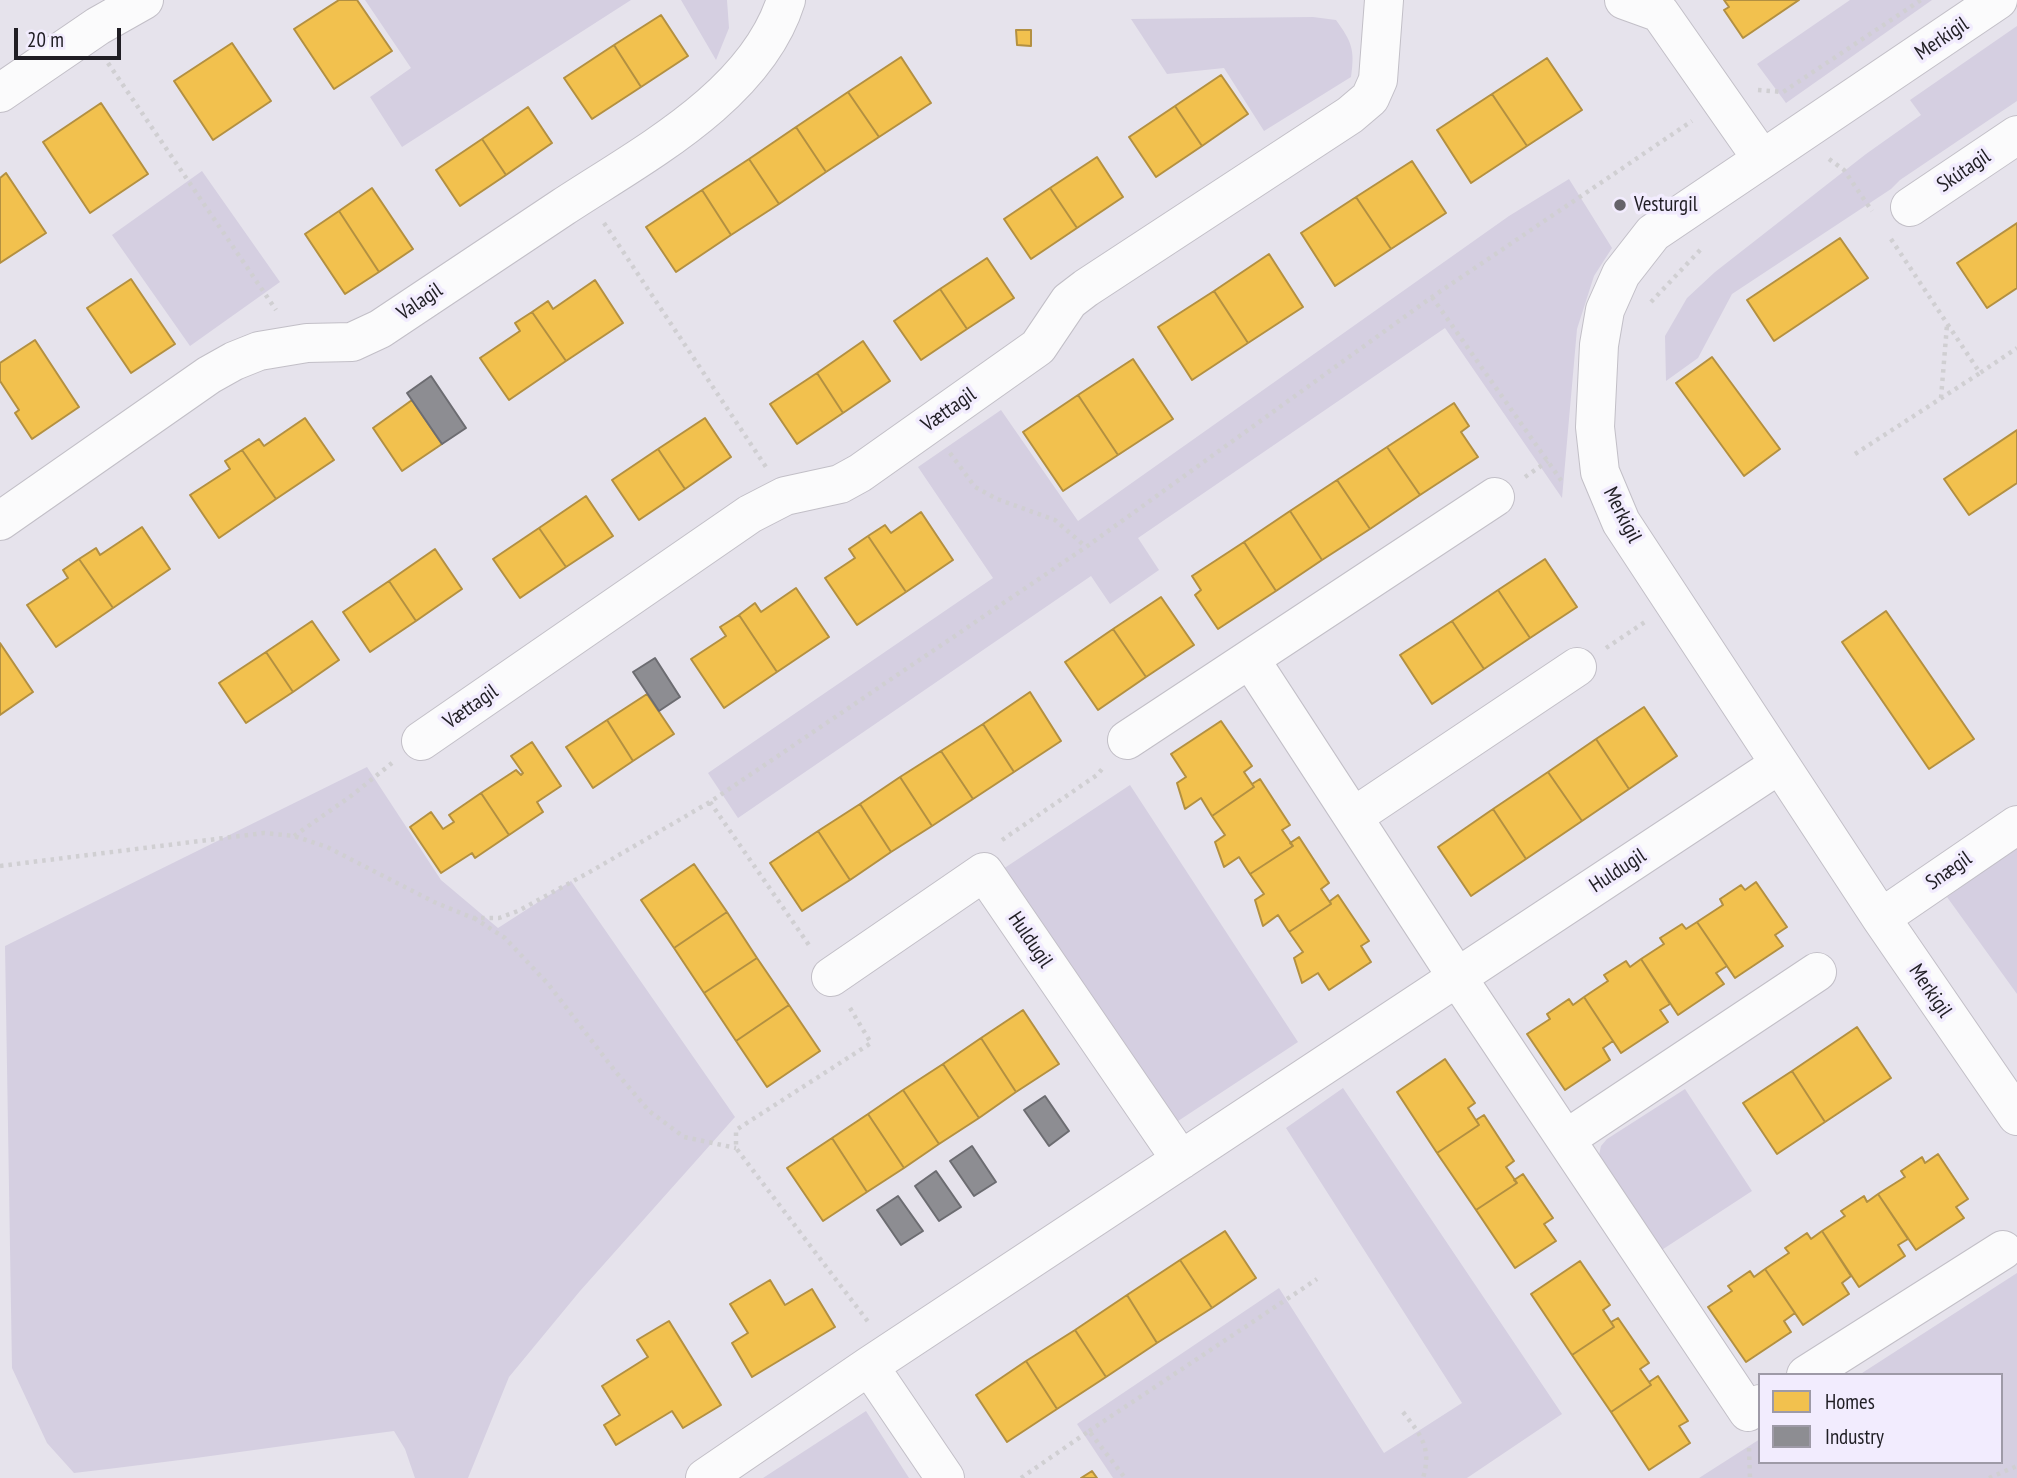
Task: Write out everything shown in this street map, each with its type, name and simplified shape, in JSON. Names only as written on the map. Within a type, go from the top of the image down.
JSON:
[{"type":"street","points":[[0,93],[87,34],[145,0]]},
{"type":"street","name":"Valagil","points":[[0,522],[209,375],[259,351],[299,344],[352,341],[380,328],[691,123],[742,75],[771,36],[786,0]]},
{"type":"street","name":"Vættagil","points":[[421,741],[750,514],[785,496],[840,484],[860,473],[1038,347],[1069,302],[1087,288],[1350,115],[1370,98],[1378,80],[1384,0]]},
{"type":"street","points":[[1624,0],[1660,6],[1762,159]]},
{"type":"street","name":"Merkigil","points":[[1998,0],[1653,233],[1621,274],[1605,310],[1599,345],[1595,427],[1600,472],[1621,522],[1881,918],[2017,1116]]},
{"type":"street","name":"Skútagil","points":[[1899,221],[2017,135]]},
{"type":"street","points":[[1126,740],[1495,497]]},
{"type":"street","points":[[1250,659],[1457,977],[1748,1412],[1758,1405]]},
{"type":"street","points":[[1353,817],[1577,667]]},
{"type":"street","name":"Huldugil","points":[[705,1478],[880,1359],[1780,764]]},
{"type":"street","name":"Snægil","points":[[1881,918],[2017,824]]},
{"type":"street","name":"Huldugil","points":[[831,977],[984,873],[1181,1160]]},
{"type":"street","points":[[1566,1139],[1817,972]]},
{"type":"street","points":[[1809,1373],[2003,1250]]},
{"type":"street","points":[[880,1359],[945,1478]]},
{"type":"path","points":[[473,918],[499,918],[518,911],[710,802],[1086,547],[1432,297],[1723,102],[1745,88],[1783,92],[1921,0]]},
{"type":"path","points":[[87,34],[299,344]]},
{"type":"path","points":[[1783,92],[1821,153],[1844,170],[1874,214]]},
{"type":"path","points":[[584,193],[785,496]]},
{"type":"path","points":[[1899,221],[1947,324],[1980,373]]},
{"type":"path","points":[[1645,309],[1705,244]]},
{"type":"path","points":[[1432,297],[1563,484]]},
{"type":"path","points":[[1941,398],[1947,324]]},
{"type":"path","points":[[1855,454],[2017,348]]},
{"type":"path","points":[[931,423],[975,487],[997,499],[1055,520],[1086,547]]},
{"type":"path","points":[[1577,667],[1655,616]]},
{"type":"path","points":[[294,836],[351,796],[421,741]]},
{"type":"path","points":[[710,802],[831,977],[871,1043],[736,1130],[736,1148],[880,1359]]},
{"type":"path","points":[[0,866],[264,833],[294,836],[327,847],[435,902],[473,918],[505,938],[549,985],[649,1111],[684,1136],[736,1148]]},
{"type":"path","points":[[1021,1478],[1317,1279]]},
{"type":"path","points":[[1404,1412],[1422,1437],[1426,1450],[1423,1478]]},
{"type":"path","points":[[1089,1431],[1125,1478]]},
{"type":"path","points":[[1989,1478],[2017,1466]]},
{"type":"shaded area","points":[[365,0],[631,0],[402,147],[370,97],[411,68]]},
{"type":"shaded area","points":[[681,0],[727,0],[729,28],[716,60]]},
{"type":"shaded area","points":[[1850,0],[1932,0],[1786,103],[1757,64]]},
{"type":"shaded area","points":[[1313,17],[1336,20],[1349,41],[1353,60],[1351,77],[1264,131],[1224,68],[1167,74],[1131,19]]},
{"type":"shaded area","points":[[2017,26],[2017,101],[1900,180],[1891,189],[1732,294],[1698,358],[1666,381],[1665,336],[1687,298],[1715,272],[1866,154],[1921,115],[1910,100]]},
{"type":"shaded area","points":[[202,171],[280,282],[190,346],[112,235]]},
{"type":"shaded area","points":[[1569,179],[1612,248],[1594,276],[1577,329],[1562,498],[1445,328],[1138,538],[1159,570],[1110,604],[1091,576],[738,818],[708,773],[993,578],[918,467],[1001,410],[1078,521],[1509,216]]},
{"type":"shaded area","points":[[367,767],[441,880],[498,928],[571,881],[735,1117],[580,1291],[509,1377],[468,1478],[415,1478],[405,1449],[394,1431],[74,1473],[47,1443],[12,1368],[5,946]]},
{"type":"shaded area","points":[[1130,785],[1298,1042],[1172,1125],[1003,869]]},
{"type":"shaded area","points":[[2017,847],[2017,994],[1947,897]]},
{"type":"shaded area","points":[[1343,1088],[1562,1414],[1467,1478],[1113,1478],[1077,1424],[1279,1288],[1384,1453],[1462,1403],[1286,1128]]},
{"type":"shaded area","points":[[1685,1089],[1752,1191],[1654,1255],[1599,1155],[1601,1146],[1607,1139]]},
{"type":"shaded area","points":[[2017,1273],[2017,1478],[1699,1478],[1758,1440],[1758,1464],[2003,1464],[2003,1373],[1862,1373]]},
{"type":"shaded area","points":[[866,1411],[909,1478],[763,1478]]},
{"type":"building: Homes","points":[[339,0],[357,0],[392,51],[334,89],[294,29]]},
{"type":"building: Homes","points":[[1724,0],[1799,0],[1743,38],[1724,10],[1729,7]]},
{"type":"building: Homes","points":[[661,15],[688,56],[641,87],[614,45]]},
{"type":"building: Homes","points":[[1016,30],[1031,30],[1031,46],[1017,45]]},
{"type":"building: Homes","points":[[232,43],[271,101],[213,140],[174,81]]},
{"type":"building: Homes","points":[[614,45],[641,87],[592,119],[564,78]]},
{"type":"building: Homes","points":[[901,57],[931,103],[879,137],[848,92]]},
{"type":"building: Homes","points":[[1547,58],[1582,110],[1527,146],[1492,94]]},
{"type":"building: Homes","points":[[1221,75],[1248,114],[1202,146],[1175,106]]},
{"type":"building: Homes","points":[[848,92],[879,137],[826,172],[796,127]]},
{"type":"building: Homes","points":[[1492,94],[1527,146],[1471,183],[1437,130]]},
{"type":"building: Homes","points":[[101,103],[148,174],[90,213],[43,142]]},
{"type":"building: Homes","points":[[1175,106],[1202,146],[1156,177],[1129,137]]},
{"type":"building: Homes","points":[[528,107],[552,143],[506,175],[482,139]]},
{"type":"building: Homes","points":[[796,127],[826,172],[779,204],[749,159]]},
{"type":"building: Homes","points":[[482,139],[506,175],[460,206],[436,170]]},
{"type":"building: Homes","points":[[1097,157],[1123,197],[1077,228],[1050,188]]},
{"type":"building: Homes","points":[[749,159],[779,204],[731,235],[702,190]]},
{"type":"building: Homes","points":[[1412,161],[1446,213],[1391,249],[1356,197]]},
{"type":"building: Homes","points":[[6,173],[46,233],[0,263],[0,178]]},
{"type":"building: Homes","points":[[372,188],[413,249],[379,272],[339,211]]},
{"type":"building: Homes","points":[[1050,188],[1077,228],[1031,259],[1004,219]]},
{"type":"building: Homes","points":[[702,190],[731,235],[676,272],[646,227]]},
{"type":"building: Homes","points":[[1356,197],[1391,249],[1335,286],[1301,233]]},
{"type":"building: Homes","points":[[339,211],[379,272],[345,294],[305,234]]},
{"type":"building: Homes","points":[[2017,223],[2017,288],[1987,308],[1957,263]]},
{"type":"building: Homes","points":[[1840,238],[1868,278],[1774,341],[1747,300]]},
{"type":"building: Homes","points":[[1269,254],[1303,307],[1248,343],[1214,291]]},
{"type":"building: Homes","points":[[987,258],[1014,298],[967,329],[940,289]]},
{"type":"building: Homes","points":[[131,279],[175,344],[131,373],[87,308]]},
{"type":"building: Homes","points":[[595,280],[623,323],[566,361],[532,312],[548,301],[553,309]]},
{"type":"building: Homes","points":[[940,289],[967,329],[921,360],[894,321]]},
{"type":"building: Homes","points":[[1214,291],[1248,343],[1192,380],[1158,327]]},
{"type":"building: Homes","points":[[532,312],[566,361],[509,400],[480,358],[520,331],[515,323]]},
{"type":"building: Homes","points":[[35,340],[79,407],[32,439],[15,413],[19,410],[0,381],[0,363]]},
{"type":"building: Homes","points":[[863,341],[890,381],[843,413],[817,373]]},
{"type":"building: Homes","points":[[1712,357],[1780,449],[1744,476],[1676,383]]},
{"type":"building: Homes","points":[[1133,359],[1173,419],[1118,455],[1078,395]]},
{"type":"building: Homes","points":[[817,373],[843,413],[797,444],[770,404]]},
{"type":"building: Homes","points":[[1078,395],[1118,455],[1063,491],[1023,432]]},
{"type":"building: Homes","points":[[412,400],[442,444],[402,471],[373,428]]},
{"type":"building: Homes","points":[[1454,403],[1469,426],[1461,432],[1478,457],[1420,495],[1387,447]]},
{"type":"building: Homes","points":[[305,418],[334,460],[276,499],[242,450],[259,439],[264,446]]},
{"type":"building: Homes","points":[[705,418],[731,457],[685,489],[658,449]]},
{"type":"building: Homes","points":[[2017,430],[2017,483],[1969,515],[1944,479]]},
{"type":"building: Homes","points":[[1387,447],[1420,495],[1370,529],[1337,480]]},
{"type":"building: Homes","points":[[658,449],[685,489],[639,520],[612,480]]},
{"type":"building: Homes","points":[[242,450],[276,499],[219,538],[190,495],[230,469],[225,461]]},
{"type":"building: Homes","points":[[1337,480],[1370,529],[1322,560],[1290,511]]},
{"type":"building: Homes","points":[[586,496],[613,536],[566,567],[539,528]]},
{"type":"building: Homes","points":[[1290,511],[1322,560],[1276,591],[1244,542]]},
{"type":"building: Homes","points":[[921,512],[953,560],[906,592],[868,536],[885,525],[891,533]]},
{"type":"building: Homes","points":[[142,527],[170,569],[113,608],[79,559],[96,548],[100,555]]},
{"type":"building: Homes","points":[[539,528],[566,567],[520,598],[493,559]]},
{"type":"building: Homes","points":[[868,536],[906,592],[857,625],[825,578],[855,558],[849,549]]},
{"type":"building: Homes","points":[[1244,542],[1276,591],[1218,629],[1195,595],[1201,590],[1192,576]]},
{"type":"building: Homes","points":[[435,549],[462,589],[416,621],[389,581]]},
{"type":"building: Homes","points":[[79,559],[113,608],[56,647],[27,605],[68,578],[63,570]]},
{"type":"building: Homes","points":[[1545,559],[1577,607],[1530,638],[1498,590]]},
{"type":"building: Homes","points":[[389,581],[416,621],[370,652],[343,612]]},
{"type":"building: Homes","points":[[796,588],[829,637],[777,672],[739,615],[755,603],[761,612]]},
{"type":"building: Homes","points":[[1498,590],[1530,638],[1484,669],[1452,621]]},
{"type":"building: Homes","points":[[1161,597],[1194,645],[1146,677],[1113,629]]},
{"type":"building: Homes","points":[[1886,611],[1974,739],[1929,769],[1842,642]]},
{"type":"building: Homes","points":[[739,615],[777,672],[724,708],[691,659],[726,636],[720,627]]},
{"type":"building: Homes","points":[[312,621],[339,660],[293,692],[266,652]]},
{"type":"building: Homes","points":[[1452,621],[1484,669],[1432,704],[1400,655]]},
{"type":"building: Homes","points":[[1113,629],[1146,677],[1098,710],[1065,662]]},
{"type":"building: Homes","points":[[0,643],[33,692],[0,715]]},
{"type":"building: Homes","points":[[266,652],[293,692],[246,723],[219,683]]},
{"type":"building: Homes","points":[[1030,692],[1061,741],[1014,772],[983,724]]},
{"type":"building: Homes","points":[[647,694],[674,734],[633,761],[607,720]]},
{"type":"building: Homes","points":[[1644,707],[1677,756],[1629,789],[1596,739]]},
{"type":"building: Homes","points":[[607,720],[633,761],[593,788],[566,747]]},
{"type":"building: Homes","points":[[1221,721],[1252,766],[1244,772],[1254,787],[1212,816],[1201,798],[1185,809],[1177,783],[1186,777],[1171,754]]},
{"type":"building: Homes","points":[[983,724],[1014,772],[973,799],[941,751]]},
{"type":"building: Homes","points":[[1596,739],[1629,789],[1582,821],[1548,772]]},
{"type":"building: Homes","points":[[532,742],[561,786],[537,802],[543,812],[509,835],[481,793],[516,770],[521,775],[523,773],[511,756]]},
{"type":"building: Homes","points":[[941,751],[973,799],[932,826],[900,777]]},
{"type":"building: Homes","points":[[1548,772],[1582,821],[1526,859],[1493,809]]},
{"type":"building: Homes","points":[[900,777],[932,826],[891,852],[860,804]]},
{"type":"building: Homes","points":[[1260,779],[1290,825],[1282,830],[1293,846],[1250,874],[1239,857],[1224,867],[1215,842],[1225,835],[1212,816],[1254,787],[1252,784]]},
{"type":"building: Homes","points":[[481,793],[509,835],[475,858],[472,853],[441,873],[410,827],[431,812],[443,829],[454,822],[449,815]]},
{"type":"building: Homes","points":[[860,804],[891,852],[850,880],[818,831]]},
{"type":"building: Homes","points":[[1493,809],[1526,859],[1471,896],[1438,847]]},
{"type":"building: Homes","points":[[818,831],[850,880],[802,911],[770,863]]},
{"type":"building: Homes","points":[[1299,837],[1329,883],[1321,889],[1331,904],[1289,932],[1278,915],[1263,926],[1255,900],[1264,894],[1250,874],[1293,846],[1290,843]]},
{"type":"building: Homes","points":[[694,864],[727,912],[674,948],[641,900]]},
{"type":"building: Homes","points":[[1756,882],[1787,927],[1775,935],[1783,946],[1735,978],[1697,922],[1723,905],[1720,899],[1741,885],[1745,890]]},
{"type":"building: Homes","points":[[1338,895],[1369,941],[1361,946],[1371,962],[1329,990],[1318,973],[1302,983],[1294,958],[1303,952],[1289,932],[1331,904],[1330,901]]},
{"type":"building: Homes","points":[[727,912],[757,958],[704,993],[674,948]]},
{"type":"building: Homes","points":[[1697,922],[1727,966],[1716,973],[1724,984],[1678,1015],[1641,959],[1664,944],[1660,938],[1682,924],[1686,929]]},
{"type":"building: Homes","points":[[757,958],[789,1005],[736,1041],[704,993]]},
{"type":"building: Homes","points":[[1641,959],[1670,1004],[1660,1010],[1668,1022],[1621,1053],[1584,997],[1608,981],[1604,975],[1626,961],[1630,967]]},
{"type":"building: Homes","points":[[1584,997],[1613,1041],[1603,1048],[1610,1060],[1565,1090],[1527,1034],[1550,1019],[1547,1014],[1569,999],[1573,1005]]},
{"type":"building: Homes","points":[[789,1005],[820,1051],[767,1087],[736,1041]]},
{"type":"building: Homes","points":[[1023,1010],[1059,1064],[1016,1092],[981,1038]]},
{"type":"building: Homes","points":[[1857,1027],[1891,1078],[1825,1122],[1792,1071]]},
{"type":"building: Homes","points":[[981,1038],[1016,1092],[979,1118],[943,1064]]},
{"type":"building: Homes","points":[[1445,1059],[1475,1103],[1468,1108],[1479,1125],[1437,1153],[1397,1092]]},
{"type":"building: Homes","points":[[943,1064],[979,1118],[939,1144],[903,1090]]},
{"type":"building: Homes","points":[[1792,1071],[1825,1122],[1777,1154],[1743,1103]]},
{"type":"building: Homes","points":[[903,1090],[939,1144],[904,1168],[868,1114]]},
{"type":"building: Homes","points":[[868,1114],[904,1168],[867,1192],[832,1138]]},
{"type":"building: Homes","points":[[1484,1115],[1514,1161],[1506,1167],[1517,1183],[1476,1210],[1437,1153],[1479,1125],[1476,1120]]},
{"type":"building: Homes","points":[[832,1138],[867,1192],[823,1221],[787,1168]]},
{"type":"building: Homes","points":[[1938,1154],[1968,1199],[1956,1207],[1964,1218],[1916,1250],[1878,1194],[1905,1177],[1901,1171],[1922,1157],[1925,1163]]},
{"type":"building: Homes","points":[[1523,1174],[1553,1218],[1544,1224],[1556,1241],[1515,1268],[1476,1210],[1517,1183],[1514,1180]]},
{"type":"building: Homes","points":[[1878,1194],[1908,1239],[1898,1245],[1905,1256],[1859,1287],[1822,1231],[1845,1216],[1841,1211],[1864,1196],[1867,1202]]},
{"type":"building: Homes","points":[[1225,1231],[1256,1278],[1212,1308],[1180,1260]]},
{"type":"building: Homes","points":[[1822,1231],[1851,1276],[1842,1283],[1849,1294],[1803,1325],[1765,1269],[1789,1253],[1785,1248],[1807,1233],[1811,1239]]},
{"type":"building: Homes","points":[[1180,1260],[1212,1308],[1157,1343],[1127,1295]]},
{"type":"building: Homes","points":[[1580,1261],[1610,1305],[1603,1310],[1614,1327],[1572,1355],[1531,1294]]},
{"type":"building: Homes","points":[[1765,1269],[1795,1313],[1784,1321],[1791,1332],[1746,1362],[1708,1307],[1732,1291],[1728,1286],[1750,1271],[1754,1277]]},
{"type":"building: Homes","points":[[770,1280],[785,1305],[812,1289],[835,1327],[752,1377],[732,1343],[748,1333],[730,1304]]},
{"type":"building: Homes","points":[[1127,1295],[1157,1343],[1106,1377],[1075,1330]]},
{"type":"building: Homes","points":[[1618,1318],[1649,1363],[1640,1369],[1651,1385],[1611,1412],[1572,1355],[1614,1327],[1611,1322]]},
{"type":"building: Homes","points":[[669,1321],[721,1405],[683,1428],[672,1411],[616,1445],[604,1425],[620,1415],[602,1386],[648,1357],[637,1340]]},
{"type":"building: Homes","points":[[1075,1330],[1106,1377],[1057,1409],[1026,1361]]},
{"type":"building: Homes","points":[[1026,1361],[1057,1409],[1007,1442],[976,1395]]},
{"type":"building: Homes","points":[[1658,1376],[1688,1421],[1679,1426],[1690,1443],[1649,1470],[1611,1412],[1651,1385],[1649,1382]]},
{"type":"building: Homes","points":[[1092,1471],[1097,1478],[1081,1478]]},
{"type":"building: Industry","points":[[431,376],[466,428],[442,444],[407,393]]},
{"type":"building: Industry","points":[[655,658],[680,697],[659,711],[633,672]]},
{"type":"building: Industry","points":[[1045,1096],[1069,1131],[1049,1146],[1024,1110]]},
{"type":"building: Industry","points":[[972,1146],[996,1182],[974,1196],[950,1161]]},
{"type":"building: Industry","points":[[936,1171],[961,1207],[939,1221],[915,1186]]},
{"type":"building: Industry","points":[[898,1196],[923,1231],[901,1245],[877,1210]]},
{"type":"place","name":"Vesturgil","points":[[1620,205]]}]
